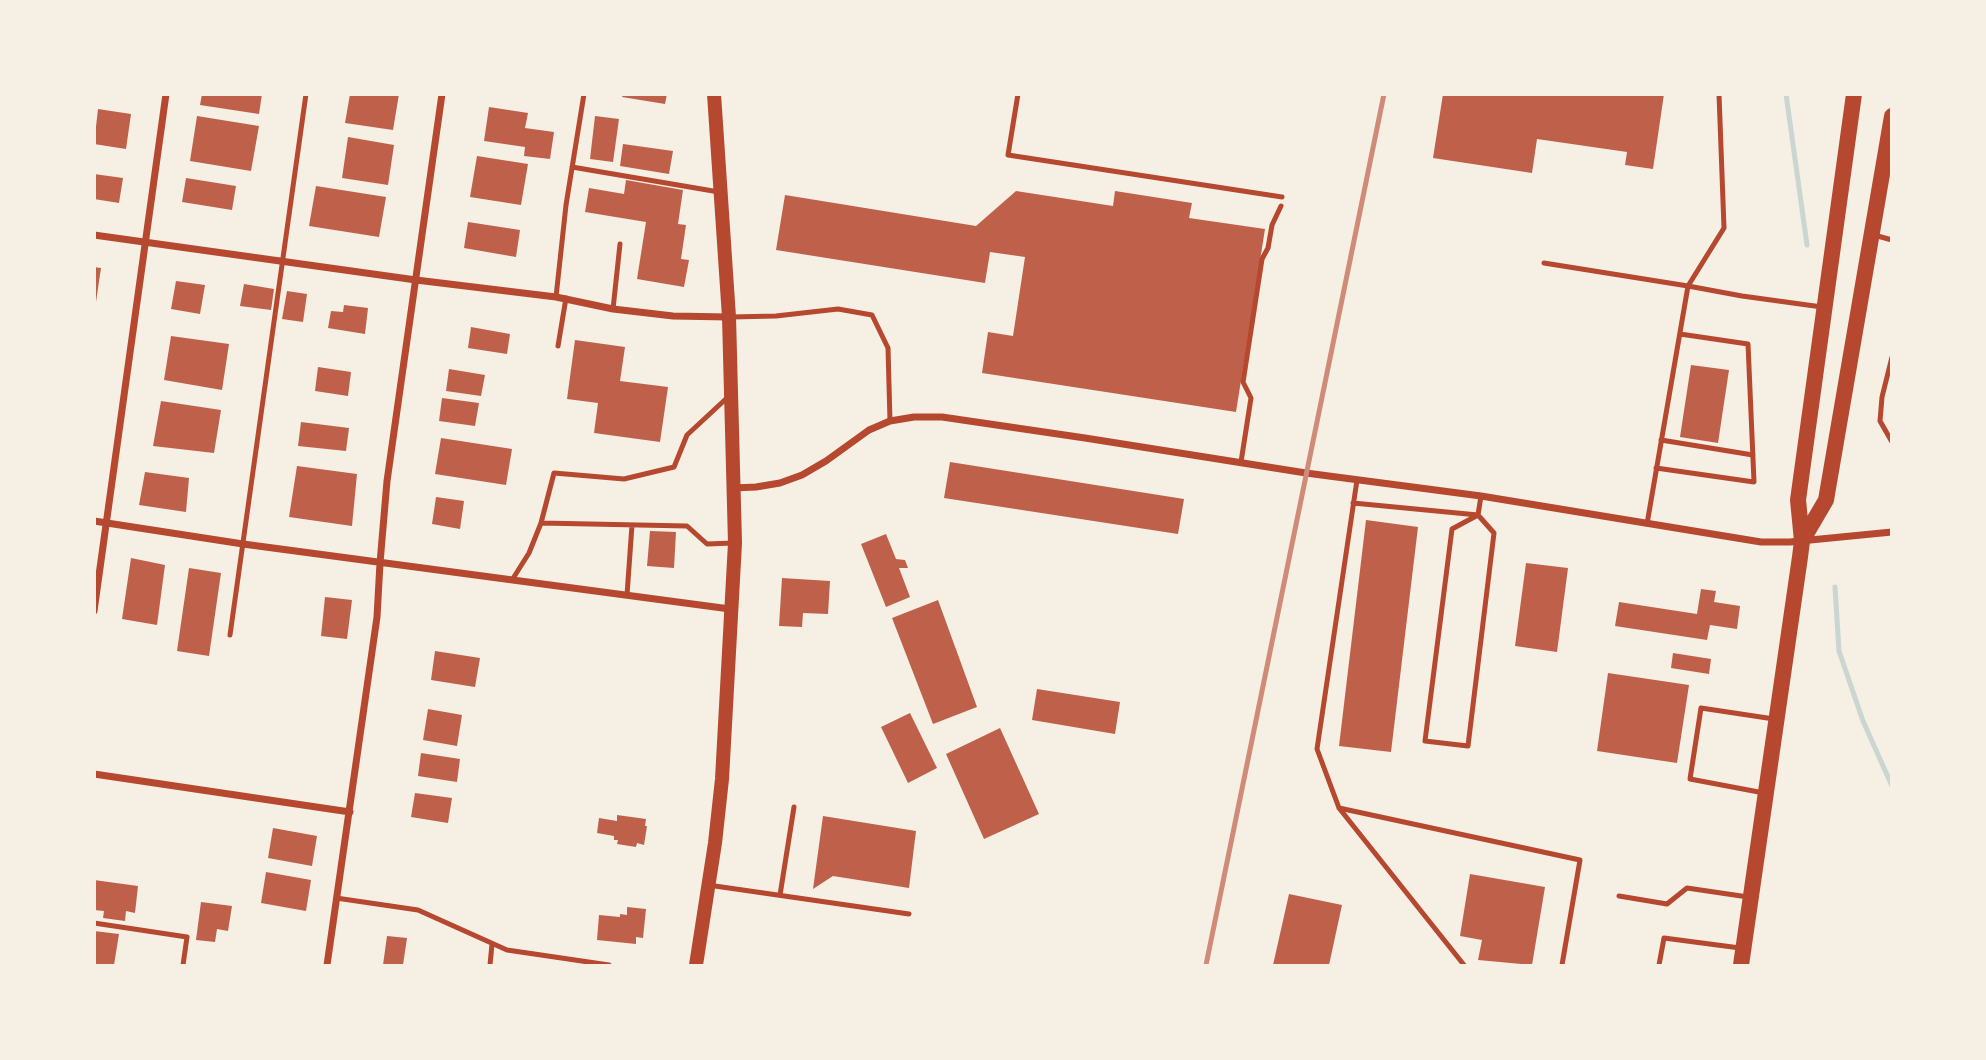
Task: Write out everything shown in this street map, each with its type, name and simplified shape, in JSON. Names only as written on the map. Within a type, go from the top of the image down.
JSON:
[{"type":"main road","points":[[696,965],[722,779],[735,543],[729,317],[714,94]]},
{"type":"main road","points":[[1741,965],[1802,541],[1798,500],[1854,94]]},
{"type":"main road","points":[[1802,541],[1826,500],[1892,116]]},
{"type":"street","points":[[94,611],[166,94]]},
{"type":"street","points":[[327,965],[377,617],[387,481],[442,94]]},
{"type":"street","points":[[94,235],[556,297],[613,309],[673,316],[729,317]]},
{"type":"street","points":[[733,488],[780,483],[802,475],[869,430],[890,421],[914,417],[942,417],[1357,480],[1481,496],[1766,543],[1889,533]]},
{"type":"street","points":[[94,521],[380,563],[730,609]]},
{"type":"street","points":[[94,774],[350,812]]},
{"type":"lane","points":[[230,635],[306,94]]},
{"type":"lane","points":[[556,297],[584,94]]},
{"type":"lane","points":[[1018,94],[1008,155],[1282,197]]},
{"type":"lane","points":[[1647,524],[1688,286],[1724,228],[1719,94]]},
{"type":"lane","points":[[572,167],[722,192]]},
{"type":"lane","points":[[1241,462],[1251,398],[1243,382],[1262,259],[1268,248],[1272,225],[1280,206]]},
{"type":"lane","points":[[1871,234],[1892,240]]},
{"type":"lane","points":[[613,309],[620,244]]},
{"type":"lane","points":[[1544,263],[1825,307]]},
{"type":"lane","points":[[558,346],[566,299]]},
{"type":"lane","points":[[729,317],[776,316],[838,309],[872,315],[888,348],[890,421]]},
{"type":"lane","points":[[1656,468],[1754,482],[1748,344],[1680,334]]},
{"type":"lane","points":[[1892,357],[1882,397],[1880,421],[1892,442]]},
{"type":"lane","points":[[512,580],[529,553],[541,523],[554,473],[624,480],[674,467],[687,435],[732,393]]},
{"type":"lane","points":[[1661,440],[1753,455]]},
{"type":"lane","points":[[1357,480],[1317,749],[1339,808],[1464,965]]},
{"type":"lane","points":[[1478,515],[1481,496]]},
{"type":"lane","points":[[1353,503],[1478,515],[1494,533],[1468,746],[1425,741],[1452,529],[1478,515]]},
{"type":"lane","points":[[541,523],[687,526],[707,544],[735,543]]},
{"type":"lane","points":[[627,595],[632,525]]},
{"type":"lane","points":[[1766,793],[1689,779],[1701,708],[1777,719]]},
{"type":"lane","points":[[780,895],[794,807]]},
{"type":"lane","points":[[1339,808],[1580,860],[1562,965]]},
{"type":"lane","points":[[708,885],[909,914]]},
{"type":"lane","points":[[1619,896],[1667,904],[1687,888],[1751,897]]},
{"type":"lane","points":[[336,898],[418,910],[507,950],[609,965]]},
{"type":"lane","points":[[94,923],[187,937],[183,965]]},
{"type":"lane","points":[[1658,965],[1664,939],[1743,948]]},
{"type":"lane","points":[[490,965],[492,944]]},
{"type":"building","points":[[202,94],[262,94],[259,114],[200,105]]},
{"type":"building","points":[[350,94],[399,94],[393,130],[345,123]]},
{"type":"building","points":[[623,94],[667,94],[665,104],[622,97]]},
{"type":"building","points":[[1443,94],[1664,94],[1653,169],[1625,165],[1627,152],[1537,139],[1532,173],[1433,158]]},
{"type":"building","points":[[489,107],[528,113],[525,128],[554,132],[550,159],[524,156],[525,147],[484,141]]},
{"type":"building","points":[[98,109],[131,114],[126,149],[94,144]]},
{"type":"building","points":[[197,116],[259,126],[251,171],[190,161]]},
{"type":"building","points":[[595,116],[619,119],[613,162],[590,159]]},
{"type":"building","points":[[348,137],[394,145],[388,185],[342,178]]},
{"type":"building","points":[[623,144],[673,151],[669,174],[620,166]]},
{"type":"building","points":[[477,156],[528,164],[521,205],[470,197]]},
{"type":"building","points":[[94,174],[123,178],[119,203],[94,199]]},
{"type":"building","points":[[186,178],[236,186],[232,210],[182,202]]},
{"type":"building","points":[[626,180],[683,190],[678,224],[686,225],[681,259],[689,260],[684,287],[637,279],[646,222],[585,212],[589,188],[624,194]]},
{"type":"building","points":[[316,186],[386,197],[379,237],[309,226]]},
{"type":"building","points":[[1016,191],[1113,206],[1115,191],[1192,203],[1189,218],[1265,229],[1236,412],[982,373],[988,332],[1013,336],[1025,257],[990,252],[985,283],[776,250],[785,195],[976,226]]},
{"type":"building","points":[[468,222],[520,230],[516,257],[464,248]]},
{"type":"building","points":[[94,267],[101,268],[96,302],[94,302]]},
{"type":"building","points":[[176,281],[205,285],[200,314],[171,309]]},
{"type":"building","points":[[244,284],[274,289],[271,310],[240,306]]},
{"type":"building","points":[[287,291],[307,294],[303,322],[282,319]]},
{"type":"building","points":[[344,305],[368,308],[365,334],[328,328],[331,311],[343,312]]},
{"type":"building","points":[[471,327],[510,334],[507,354],[468,348]]},
{"type":"building","points":[[171,336],[229,344],[222,390],[164,380]]},
{"type":"building","points":[[575,340],[625,347],[620,381],[668,387],[660,442],[594,433],[598,403],[567,399]]},
{"type":"building","points":[[1691,365],[1729,370],[1718,443],[1680,437]]},
{"type":"building","points":[[318,367],[351,372],[348,396],[315,391]]},
{"type":"building","points":[[449,369],[485,375],[481,396],[446,391]]},
{"type":"building","points":[[442,398],[479,403],[475,426],[439,421]]},
{"type":"building","points":[[161,401],[221,410],[214,453],[153,446]]},
{"type":"building","points":[[301,422],[349,428],[346,451],[298,446]]},
{"type":"building","points":[[441,438],[512,449],[506,485],[435,474]]},
{"type":"building","points":[[950,462],[1184,499],[1178,534],[944,498]]},
{"type":"building","points":[[297,466],[357,474],[352,526],[289,517]]},
{"type":"building","points":[[145,472],[189,478],[186,512],[139,505]]},
{"type":"building","points":[[436,497],[464,501],[460,529],[432,524]]},
{"type":"building","points":[[1366,520],[1418,527],[1391,752],[1339,746]]},
{"type":"building","points":[[650,531],[676,532],[674,568],[647,566]]},
{"type":"building","points":[[886,534],[896,559],[905,560],[908,568],[899,568],[910,597],[886,607],[861,544]]},
{"type":"building","points":[[131,558],[165,565],[157,625],[122,619]]},
{"type":"building","points":[[1526,563],[1568,568],[1557,652],[1515,646]]},
{"type":"building","points":[[189,568],[221,573],[209,656],[177,651]]},
{"type":"building","points":[[782,578],[830,581],[828,614],[803,613],[802,627],[779,626]]},
{"type":"building","points":[[1701,589],[1716,591],[1714,602],[1740,606],[1737,629],[1710,625],[1707,640],[1615,626],[1619,602],[1697,614]]},
{"type":"building","points":[[325,597],[352,600],[347,639],[321,636]]},
{"type":"building","points":[[938,600],[977,707],[933,724],[892,618]]},
{"type":"building","points":[[435,651],[480,658],[475,687],[431,680]]},
{"type":"building","points":[[1673,653],[1711,659],[1709,674],[1671,668]]},
{"type":"building","points":[[1608,673],[1689,685],[1677,763],[1597,751]]},
{"type":"building","points":[[1037,689],[1120,702],[1115,734],[1032,720]]},
{"type":"building","points":[[428,709],[462,715],[457,746],[423,740]]},
{"type":"building","points":[[910,713],[937,768],[908,783],[881,727]]},
{"type":"building","points":[[1000,728],[1039,814],[984,839],[946,754]]},
{"type":"building","points":[[421,753],[460,759],[457,782],[418,776]]},
{"type":"building","points":[[415,793],[452,798],[448,823],[411,817]]},
{"type":"building","points":[[617,815],[646,819],[644,845],[637,843],[636,847],[617,844],[618,840],[614,840],[614,836],[597,833],[599,818],[617,821]]},
{"type":"building","points":[[823,816],[916,831],[909,888],[833,876],[813,889]]},
{"type":"building","points":[[273,828],[317,836],[312,866],[268,858]]},
{"type":"building","points":[[266,872],[311,880],[306,911],[261,903]]},
{"type":"building","points":[[1470,874],[1545,887],[1532,965],[1478,960],[1482,940],[1460,936]]},
{"type":"building","points":[[94,880],[138,886],[135,913],[126,911],[125,921],[103,918],[104,911],[94,910]]},
{"type":"building","points":[[1289,894],[1342,905],[1329,965],[1273,965]]},
{"type":"building","points":[[201,902],[232,906],[228,931],[217,929],[215,942],[196,940]]},
{"type":"building","points":[[627,907],[646,909],[643,938],[636,937],[636,944],[597,940],[599,915],[627,915]]},
{"type":"building","points":[[94,931],[119,934],[114,965],[94,965]]},
{"type":"building","points":[[387,936],[407,938],[403,965],[383,965]]},
{"type":"waterway","points":[[1786,94],[1807,245]]},
{"type":"waterway","points":[[1835,587],[1839,651],[1863,721],[1892,786]]},
{"type":"railway","points":[[1206,965],[1384,94]]}]
